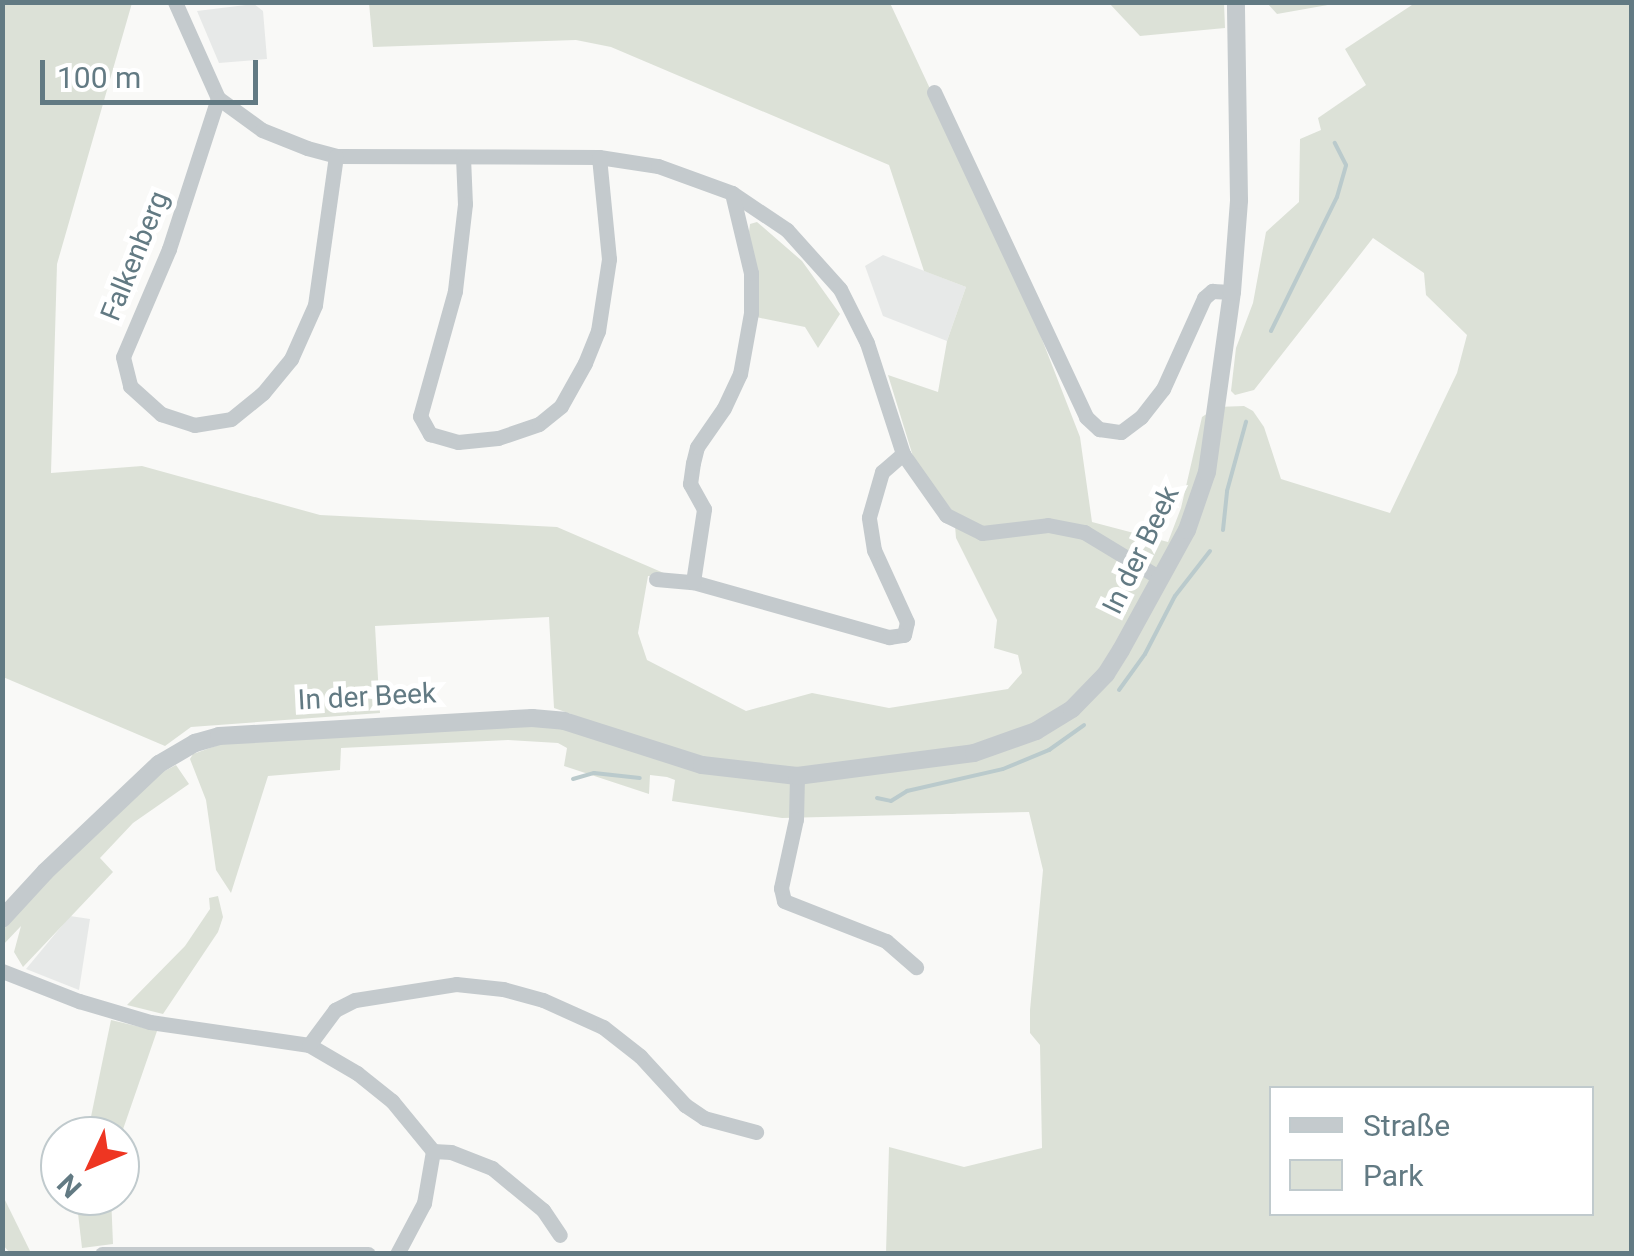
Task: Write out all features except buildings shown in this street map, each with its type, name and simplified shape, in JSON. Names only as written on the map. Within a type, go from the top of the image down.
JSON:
[{"type":"street","points":[[175,2],[218,98],[278,138],[336,156],[599,157],[658,166],[732,193],[787,230],[840,289],[867,344],[903,454],[935,503],[968,529],[996,533],[1066,527],[1106,542],[1160,578]]},
{"type":"street","name":"In der Beek","points":[[2,919],[45,872],[159,764],[195,743],[218,736],[532,718],[564,721],[702,765],[797,776],[974,752],[1054,722],[1106,674],[1187,530],[1207,472],[1232,292],[1239,200],[1236,2]]},
{"type":"street","points":[[934,92],[1086,416],[1098,429],[1121,432],[1142,416],[1163,389],[1204,298],[1212,291],[1232,292]]},
{"type":"street","name":"Falkenberg","points":[[218,98],[170,249],[123,357],[130,386],[161,414],[194,425],[232,419],[263,393],[290,358],[315,305],[336,156]]},
{"type":"street","points":[[463,157],[465,204],[459,264],[444,335],[420,416],[430,434],[458,442],[498,438],[539,424],[560,406],[585,363],[598,331],[609,259],[599,157]]},
{"type":"street","points":[[693,582],[704,509],[690,484],[697,447],[724,408],[740,374],[751,313],[751,272],[732,193]]},
{"type":"street","points":[[656,579],[693,582],[889,637],[904,634],[907,622],[878,560],[868,517],[882,472],[903,454]]},
{"type":"street","points":[[797,776],[796,819],[780,891],[784,901],[886,941],[916,967]]},
{"type":"street","points":[[2,971],[79,1001],[150,1022],[309,1045],[378,1088],[433,1151],[451,1152],[492,1168],[542,1210],[560,1235]]},
{"type":"street","points":[[309,1045],[335,1010],[355,1000],[456,984],[504,990],[544,1000],[603,1027],[632,1049],[685,1105],[704,1118],[756,1132]]},
{"type":"street","points":[[396,1254],[424,1203],[433,1151]]},
{"type":"street","points":[[102,1254],[368,1254]]},
{"type":"shaded area","points":[[254,4],[263,11],[267,59],[219,63],[197,11]]},
{"type":"shaded area","points":[[883,255],[966,287],[947,341],[883,316],[865,266]]},
{"type":"shaded area","points":[[70,916],[90,919],[79,990],[26,969]]},
{"type":"green space","points":[[2,3],[132,3],[57,264],[51,473],[142,466],[320,515],[557,527],[673,577],[648,576],[638,633],[647,660],[746,711],[812,693],[889,708],[1008,689],[1022,673],[1018,655],[994,648],[997,620],[956,538],[954,513],[915,463],[888,375],[938,392],[947,341],[966,287],[924,271],[889,165],[611,47],[576,40],[373,47],[369,3],[890,3],[1017,275],[1080,437],[1092,522],[1168,542],[1181,508],[1202,417],[1217,407],[1244,406],[1253,411],[1264,427],[1281,479],[1390,513],[1457,373],[1467,335],[1426,295],[1424,273],[1373,238],[1254,390],[1235,395],[1231,391],[1236,348],[1253,303],[1266,232],[1299,202],[1300,139],[1321,130],[1318,118],[1366,85],[1345,49],[1415,3],[1631,3],[1631,1253],[886,1253],[889,1147],[964,1167],[1042,1148],[1040,1045],[1030,1033],[1030,1010],[1043,870],[1029,812],[782,818],[672,801],[675,780],[667,777],[650,775],[649,794],[564,766],[567,748],[558,743],[508,740],[341,748],[340,770],[268,776],[231,893],[216,870],[206,800],[190,759],[193,754],[227,742],[526,723],[569,728],[571,714],[554,708],[549,617],[375,626],[380,713],[191,727],[165,746],[3,677]]},
{"type":"green space","points":[[1109,3],[1224,3],[1225,28],[1140,36]]},
{"type":"green space","points":[[1267,3],[1339,3],[1277,14]]},
{"type":"green space","points":[[757,222],[802,261],[840,314],[818,348],[805,327],[756,317],[749,232],[750,224]]},
{"type":"green space","points":[[176,765],[189,784],[133,823],[100,858],[113,872],[23,967],[14,952],[21,926],[3,945],[3,930],[40,887],[157,775]]},
{"type":"green space","points":[[218,896],[223,917],[218,932],[163,1014],[127,1005],[185,946],[210,909],[209,898]]},
{"type":"green space","points":[[111,1020],[157,1031],[128,1116],[91,1116]]},
{"type":"green space","points":[[2,1196],[31,1253],[10,1253],[3,1245]]},
{"type":"green space","points":[[78,1216],[112,1216],[113,1244],[82,1248]]},
{"type":"waterway","points":[[1271,331],[1337,197],[1346,165],[1335,143]]},
{"type":"waterway","points":[[1223,530],[1227,491],[1246,422]]},
{"type":"waterway","points":[[1119,690],[1145,654],[1175,596],[1210,551]]},
{"type":"waterway","points":[[877,798],[891,801],[907,791],[1003,769],[1049,750],[1084,725]]},
{"type":"waterway","points":[[573,779],[594,773],[640,778]]}]
